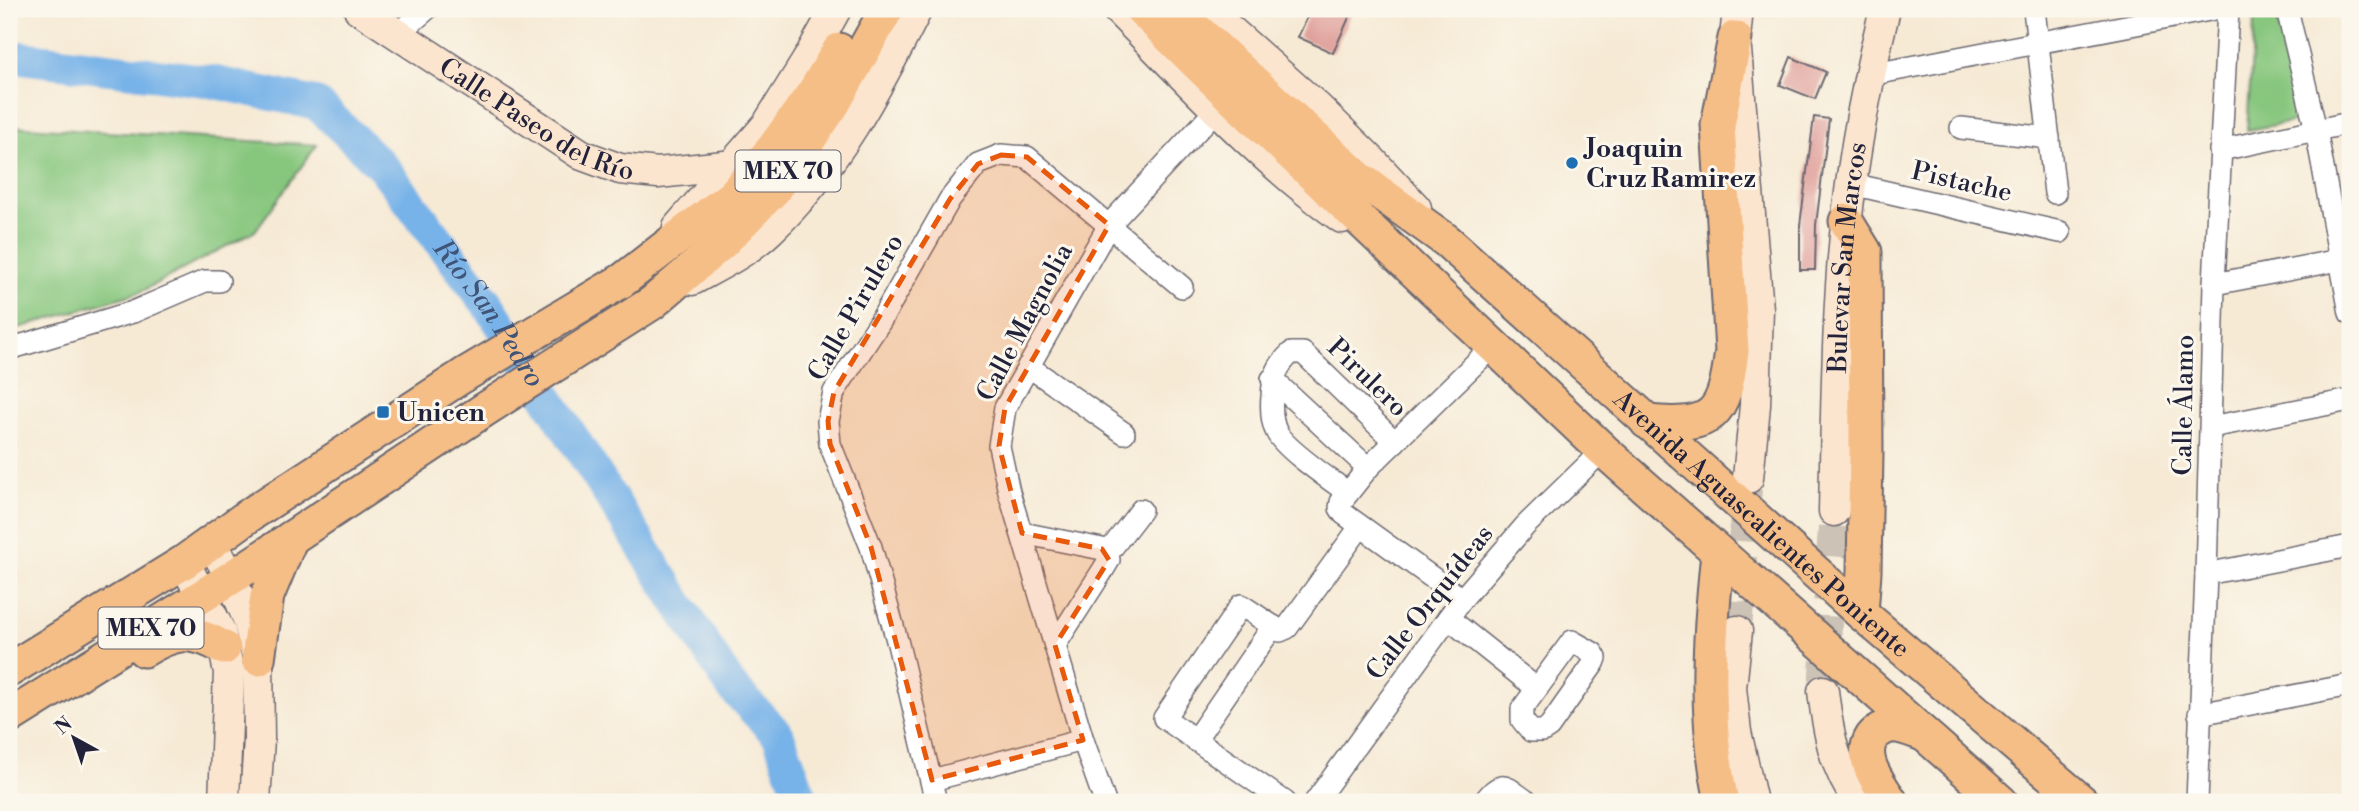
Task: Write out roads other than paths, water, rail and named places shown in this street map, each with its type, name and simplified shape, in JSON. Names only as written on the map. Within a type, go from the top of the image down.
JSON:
[{"type":"main road","name":"MEX 70","points":[[9,670],[184,562],[251,514],[464,374],[622,280],[653,257],[733,195],[774,147],[813,93],[863,9]]},
{"type":"main road","name":"MEX 70","points":[[9,717],[231,579],[484,410],[652,303],[722,243],[774,190],[834,105],[887,9]]},
{"type":"main road","name":"Avenida Aguascalientes Poniente","points":[[1141,9],[1603,450],[2001,802]]},
{"type":"main road","name":"Avenida Aguascalientes Poniente","points":[[1174,9],[1359,177],[1447,242],[1861,613],[2082,802]]},
{"type":"main road","points":[[1647,422],[1678,426],[1694,423],[1709,416],[1721,405],[1727,388],[1732,351],[1718,125],[1737,23]]},
{"type":"main road","points":[[1846,222],[1865,252],[1866,453],[1861,613]]},
{"type":"main road","points":[[258,659],[267,596],[292,537]]},
{"type":"main road","points":[[1718,553],[1708,674],[1709,707],[1722,802]]},
{"type":"main road","points":[[80,672],[133,657],[179,633],[208,638],[224,648]]},
{"type":"main road","points":[[1891,802],[1870,766],[1867,754],[1870,740],[1877,731],[1892,726],[1923,734]]},
{"type":"street","name":"Calle Paseo del Río","points":[[359,9],[582,155],[620,169],[658,173],[734,165]]},
{"type":"street","points":[[397,35],[427,9]]},
{"type":"street","name":"MEX 70","points":[[653,257],[767,125],[836,9]]},
{"type":"street","name":"MEX 70","points":[[652,303],[725,262],[767,233],[803,195],[832,159],[859,118],[917,9]]},
{"type":"street","name":"Avenida Aguascalientes Poniente","points":[[1117,9],[1217,109],[1308,194],[1407,264]]},
{"type":"street","name":"Avenida Aguascalientes Poniente","points":[[1206,9],[1373,162],[1447,242]]},
{"type":"street","name":"Bulevar San Marcos","points":[[1834,511],[1846,222],[1868,75],[1885,9]]},
{"type":"street","points":[[2035,9],[2055,193]]},
{"type":"street","points":[[1868,75],[2215,9]]},
{"type":"street","name":"Calle Álamo","points":[[2197,802],[2214,284],[2228,9]]},
{"type":"street","points":[[2287,9],[2346,259],[2350,313]]},
{"type":"street","points":[[1737,23],[1758,309],[1755,405],[1748,478]]},
{"type":"street","name":"Calle Magnolia","points":[[1105,802],[1083,740],[1009,492],[999,446],[1004,408],[1109,225],[1217,109]]},
{"type":"street","points":[[2220,149],[2350,123]]},
{"type":"street","points":[[1961,128],[2049,138]]},
{"type":"street","name":"Calle Pirulero","points":[[936,802],[898,644],[871,547],[830,444],[828,421],[834,392],[880,322],[950,199],[978,164],[1001,155],[1027,157],[1182,287]]},
{"type":"street","name":"Pistache","points":[[1852,184],[2060,232]]},
{"type":"street","points":[[2214,284],[2346,259]]},
{"type":"street","points":[[9,349],[133,312],[205,281],[219,281]]},
{"type":"street","name":"Pirulero","points":[[1348,493],[1368,468],[1493,346]]},
{"type":"street","name":"Pirulero","points":[[1272,379],[1280,363],[1291,353],[1303,353],[1395,442]]},
{"type":"street","points":[[1028,366],[1124,433]]},
{"type":"street","points":[[1272,379],[1368,468]]},
{"type":"street","points":[[1272,379],[1271,411],[1276,433],[1285,444],[1348,493],[1340,502],[1340,508],[1360,527],[1462,600]]},
{"type":"street","points":[[2211,427],[2350,400]]},
{"type":"street","name":"Calle Orquídeas","points":[[1315,802],[1462,600],[1525,526],[1603,450]]},
{"type":"street","points":[[1055,645],[1103,570],[1108,553],[1141,510]]},
{"type":"street","points":[[1285,802],[1164,718],[1241,605],[1280,631],[1287,628],[1360,527]]},
{"type":"street","points":[[1022,533],[1102,549],[1108,553]]},
{"type":"street","points":[[212,543],[248,619],[258,659],[259,739],[256,802]]},
{"type":"street","points":[[2206,574],[2350,546]]},
{"type":"street","points":[[184,562],[220,631],[229,672],[224,802]]},
{"type":"street","points":[[1448,618],[1536,688]]},
{"type":"street","points":[[1195,740],[1273,626]]},
{"type":"street","points":[[1737,631],[1731,688],[1736,732],[1752,802]]},
{"type":"street","points":[[2199,714],[2350,685]]},
{"type":"street","points":[[1823,691],[1829,739],[1839,769],[1859,802]]},
{"type":"street","points":[[932,780],[1083,740]]},
{"type":"street","points":[[1484,802],[1495,788],[1500,786],[1528,802]]},
{"type":"waterway","name":"Río San Pedro","points":[[9,56],[208,81],[317,104],[382,166],[489,306],[731,686],[778,735],[803,802]]},
{"type":"tunnel","points":[[1737,631],[1747,489]]},
{"type":"tunnel","points":[[1823,691],[1834,511]]},
{"type":"place","name":"Joaquin Cruz Ramirez","points":[[1572,163]]},
{"type":"place","name":"Unicen","points":[[383,412]]}]
